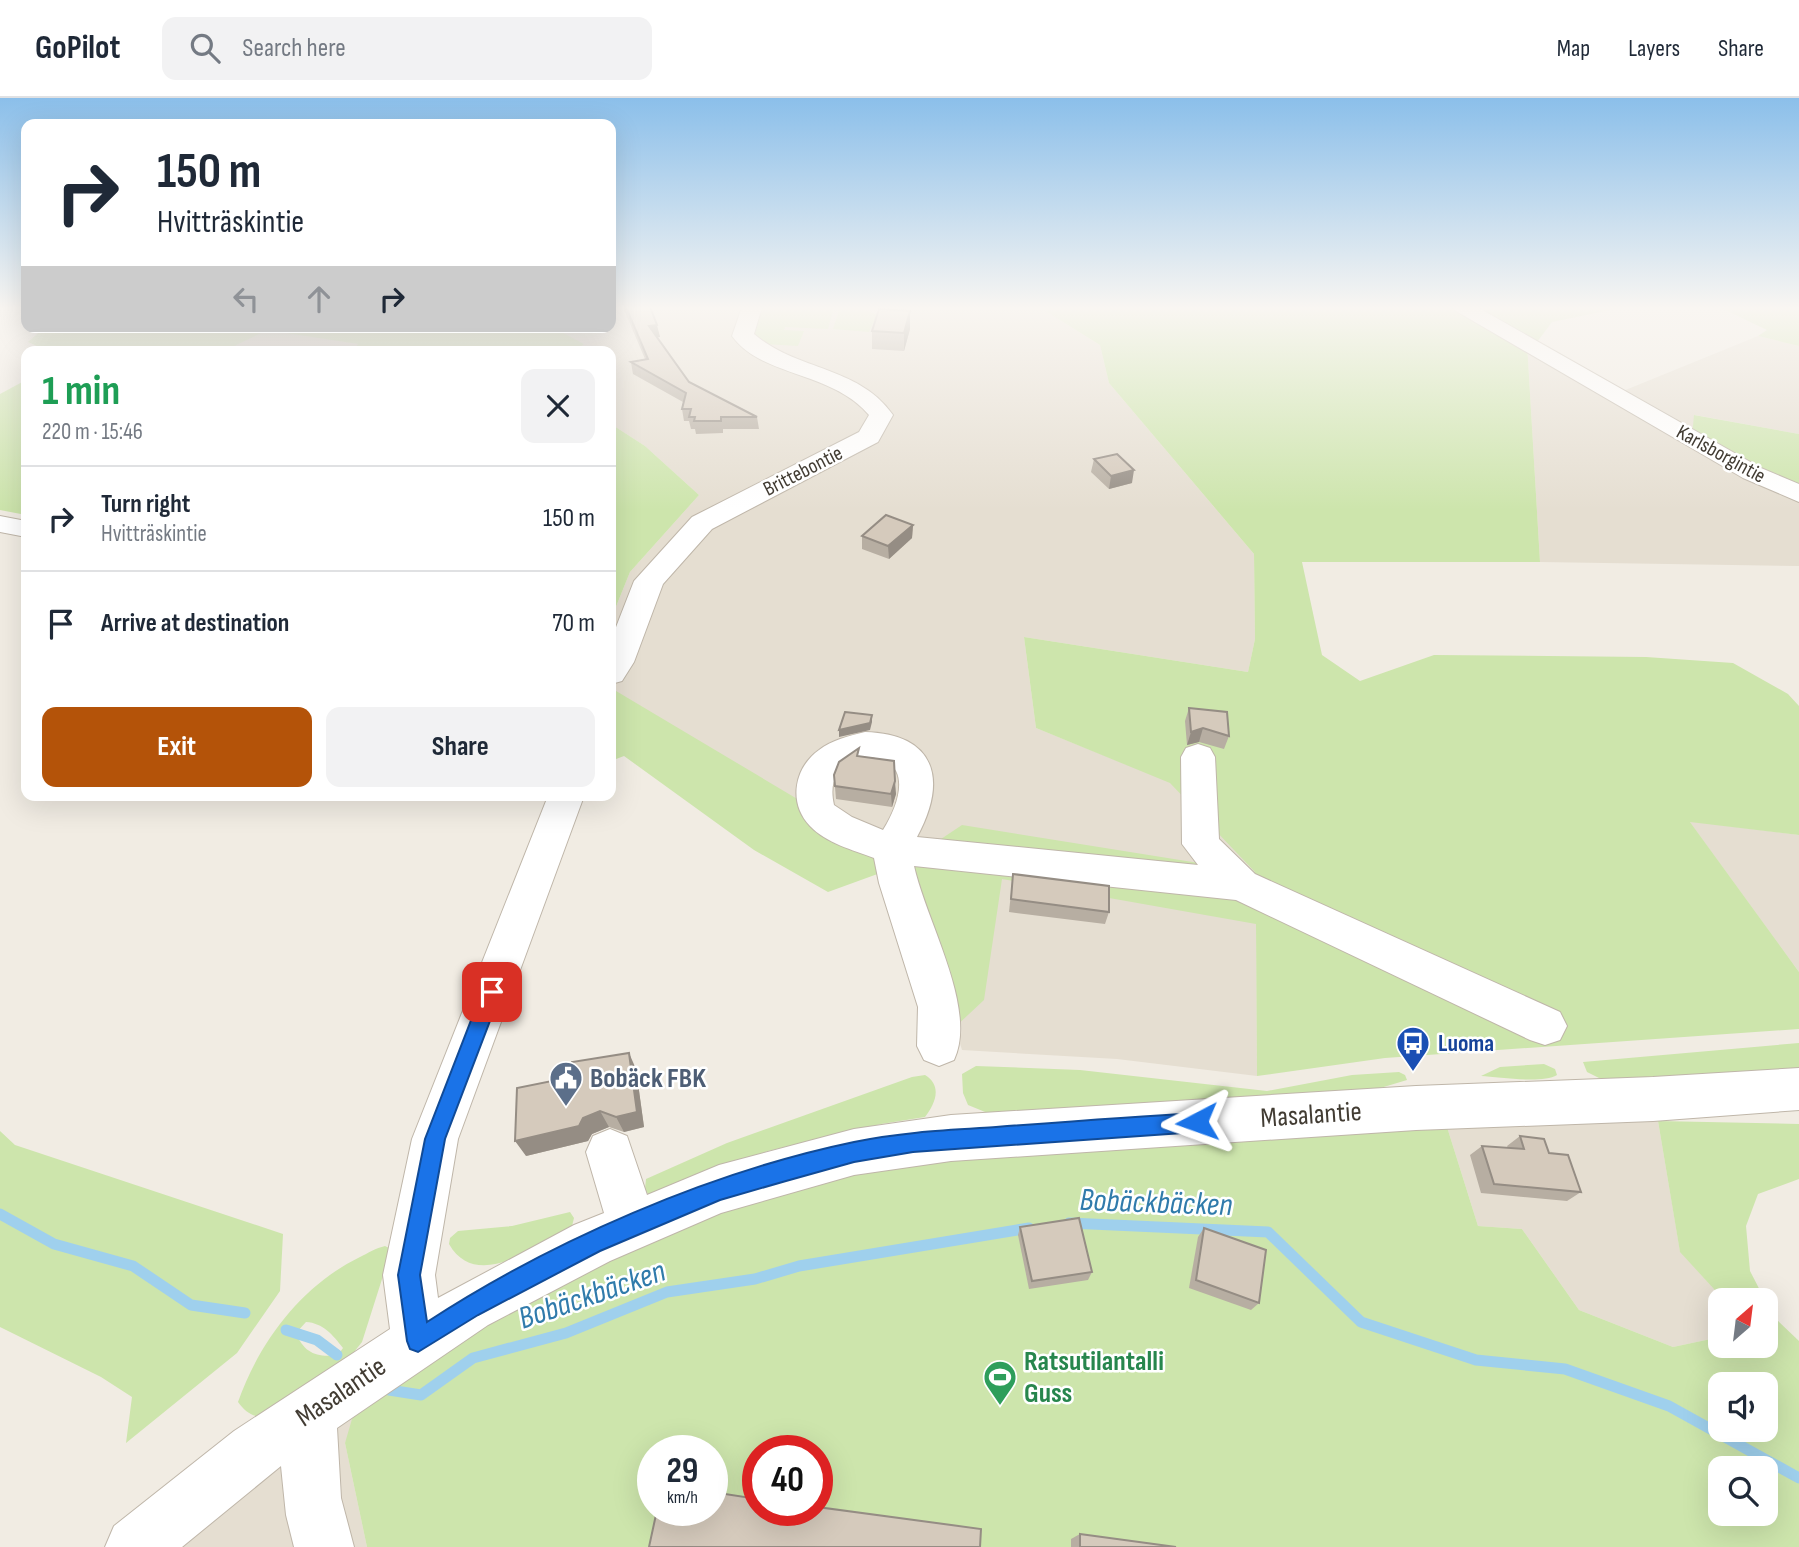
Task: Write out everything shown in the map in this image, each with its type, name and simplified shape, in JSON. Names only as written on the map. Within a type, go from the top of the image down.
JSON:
[{"type":"street","name":"Brittebontie","points":[[616,665],[649,581],[702,523],[869,437],[881,415],[861,394],[821,375]]},
{"type":"street","name":"Karlsborgintie","points":[[1581,375],[1752,473],[1799,494]]},
{"type":"street","points":[[0,524],[21,528]]},
{"type":"street","points":[[1198,757],[1201,844],[1241,885]]},
{"type":"street","points":[[418,1341],[409,1275],[435,1139],[564,801]]},
{"type":"street","points":[[939,1046],[939,1007],[898,883],[891,849],[1241,885],[1545,1026]]},
{"type":"street","name":"Masalantie","points":[[135,1547],[254,1451],[470,1307],[592,1243],[719,1189],[854,1152],[913,1142],[1416,1108],[1641,1100],[1799,1089]]},
{"type":"street","points":[[610,1152],[632,1226]]},
{"type":"street","points":[[309,1415],[309,1462],[315,1522],[324,1547]]},
{"type":"shaded area","points":[[616,375],[1107,375],[1109,383],[1254,554],[1255,639],[1248,672],[1024,637],[1036,728],[1170,782],[1256,872],[1257,1076],[1117,1059],[962,1050],[905,864],[616,696],[616,607],[630,572],[699,495],[645,446],[616,427]]},
{"type":"shaded area","points":[[1529,375],[1590,375],[1623,391],[1663,375],[1799,375],[1799,434],[1695,415],[1692,436],[1799,488],[1799,566],[1540,562]]},
{"type":"shaded area","points":[[1689,821],[1799,835],[1799,972]]},
{"type":"shaded area","points":[[1658,1121],[1680,1251],[1713,1288],[1708,1288],[1708,1340],[1673,1347],[1579,1310],[1522,1229],[1478,1226],[1447,1127]]},
{"type":"shaded area","points":[[367,1398],[345,1443],[367,1547],[170,1547]]},
{"type":"green space","points":[[1107,375],[1529,375],[1540,562],[1302,562],[1322,655],[1360,681],[1434,655],[1646,657],[1733,663],[1788,694],[1799,706],[1799,835],[1690,822],[1799,972],[1799,1029],[1385,1058],[1257,1076],[1256,924],[1002,879],[984,1000],[953,1029],[905,864],[828,892],[754,850],[624,756],[616,759],[616,691],[905,863],[962,825],[1255,872],[1170,783],[1036,728],[1024,637],[1248,672],[1255,639],[1254,554],[1109,383]]},
{"type":"green space","points":[[21,383],[21,514],[0,510],[0,394]]},
{"type":"green space","points":[[1694,415],[1799,434],[1799,488],[1692,436]]},
{"type":"green space","points":[[616,427],[645,446],[699,495],[630,572],[616,607]]},
{"type":"green space","points":[[1799,1043],[1799,1070],[1605,1081],[1587,1072],[1583,1062]]},
{"type":"green space","points":[[1544,1064],[1555,1069],[1557,1075],[1531,1080],[1481,1076],[1500,1067]]},
{"type":"green space","points":[[976,1066],[1080,1070],[1267,1091],[1352,1075],[1399,1072],[1405,1075],[1407,1080],[1357,1095],[995,1116],[968,1105],[963,1093],[962,1074]]},
{"type":"green space","points":[[925,1075],[934,1084],[936,1095],[925,1117],[881,1124],[768,1151],[656,1194],[648,1194],[645,1189],[646,1179],[727,1143],[912,1077]]},
{"type":"green space","points":[[1658,1121],[1799,1124],[1799,1179],[1758,1194],[1746,1226],[1750,1271],[1759,1288],[1713,1288],[1680,1252]]},
{"type":"green space","points":[[1447,1127],[1478,1226],[1522,1229],[1579,1310],[1673,1347],[1708,1340],[1708,1358],[1778,1358],[1778,1321],[1799,1341],[1799,1547],[367,1547],[345,1443],[352,1419],[367,1398],[497,1313],[659,1233],[847,1168],[1025,1150]]},
{"type":"green space","points":[[0,1131],[15,1145],[283,1234],[280,1291],[237,1353],[126,1443],[132,1397],[101,1377],[0,1327]]},
{"type":"green space","points":[[570,1212],[574,1218],[572,1226],[526,1253],[491,1265],[475,1265],[461,1258],[449,1244],[450,1238],[458,1231],[512,1226]]},
{"type":"green space","points":[[385,1246],[389,1248],[390,1254],[362,1342],[354,1352],[266,1417],[247,1411],[238,1402],[258,1358],[285,1318],[319,1283],[369,1252]],"holes":[[[306,1322],[327,1330],[343,1348],[338,1355],[324,1356],[307,1350],[296,1333]]]},
{"type":"building","points":[[653,375],[684,375],[689,382],[757,417],[721,417],[721,421],[694,421],[695,417],[689,417],[691,409],[682,409],[686,393]]},
{"type":"building","points":[[1117,454],[1134,470],[1111,476],[1094,459]]},
{"type":"building","points":[[886,515],[913,525],[888,546],[862,536]]},
{"type":"building","points":[[1189,708],[1227,712],[1229,736],[1203,728],[1191,732]]},
{"type":"building","points":[[845,712],[872,715],[870,723],[839,730]]},
{"type":"building","points":[[859,748],[857,756],[894,761],[895,781],[891,794],[835,786],[834,775],[839,762]]},
{"type":"building","points":[[1013,874],[1109,886],[1109,912],[1011,899]]},
{"type":"building","points":[[629,1053],[637,1112],[616,1117],[600,1111],[583,1118],[579,1126],[515,1141],[517,1088],[572,1077],[572,1062]]},
{"type":"building","points":[[1520,1136],[1544,1139],[1549,1153],[1568,1155],[1581,1192],[1494,1184],[1482,1146],[1524,1149]]},
{"type":"building","points":[[1079,1218],[1092,1272],[1032,1281],[1020,1227]]},
{"type":"building","points":[[1204,1228],[1266,1250],[1259,1303],[1196,1280]]},
{"type":"building","points":[[728,1494],[742,1497],[742,1526],[833,1526],[833,1509],[981,1529],[980,1547],[649,1547],[654,1526],[728,1526]]},
{"type":"building","points":[[1080,1534],[1176,1547],[1080,1547]]},
{"type":"waterway","points":[[0,1214],[54,1244],[133,1266],[191,1305],[245,1313]]},
{"type":"waterway","name":"Bobäckbäcken","points":[[1069,1223],[1268,1232],[1361,1322],[1476,1360],[1565,1369],[1669,1406],[1799,1478]]},
{"type":"waterway","name":"Bobäckbäcken","points":[[389,1390],[421,1395],[473,1358],[566,1333],[667,1292],[755,1279],[799,1266],[1029,1228]]},
{"type":"waterway","points":[[286,1330],[317,1340],[337,1355]]},
{"type":"place","name":"Luoma","points":[[1413,1073]]},
{"type":"place","name":"Bobäck FBK","points":[[566,1108]]},
{"type":"place","name":"Ratsutilantalli Guss","points":[[1000,1407]]},
{"type":"route","points":[[492,992],[435,1139],[409,1275],[418,1341],[470,1307],[592,1243],[719,1189],[786,1170],[854,1152],[913,1142],[1197,1122]]}]
